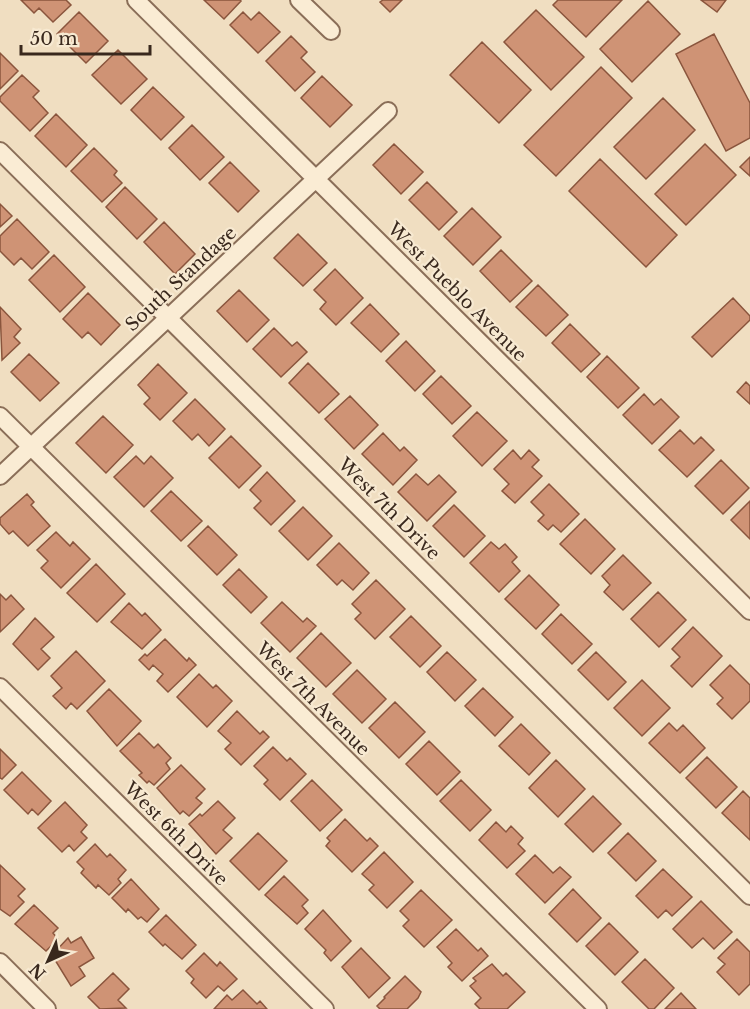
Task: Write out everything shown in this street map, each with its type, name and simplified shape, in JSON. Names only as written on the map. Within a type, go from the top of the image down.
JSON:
[{"type":"street","name":"West Pueblo Avenue","points":[[136,0],[750,611]]},
{"type":"street","points":[[299,0],[331,31]]},
{"type":"street","name":"South Standage","points":[[0,476],[388,111]]},
{"type":"street","name":"West 7th Drive","points":[[0,151],[750,896]]},
{"type":"street","name":"West 7th Avenue","points":[[0,416],[598,1009]]},
{"type":"street","name":"West 6th Drive","points":[[0,687],[325,1009]]},
{"type":"street","points":[[0,962],[47,1009]]},
{"type":"building","points":[[21,0],[66,0],[71,5],[53,22],[39,8],[34,13]]},
{"type":"building","points":[[204,0],[240,0],[241,1],[224,19]]},
{"type":"building","points":[[402,0],[390,12],[380,2]]},
{"type":"building","points":[[558,0],[622,0],[586,37],[553,5]]},
{"type":"building","points":[[701,0],[726,0],[717,12]]},
{"type":"building","points":[[648,1],[680,34],[632,82],[600,49]]},
{"type":"building","points":[[536,10],[584,57],[551,90],[504,42]]},
{"type":"building","points":[[79,12],[108,41],[86,63],[57,34]]},
{"type":"building","points":[[243,12],[251,20],[259,12],[280,32],[258,53],[230,25]]},
{"type":"building","points":[[714,34],[750,103],[750,138],[726,151],[676,54]]},
{"type":"building","points":[[291,36],[307,52],[301,58],[315,72],[295,91],[266,61]]},
{"type":"building","points":[[482,42],[531,90],[499,123],[450,75]]},
{"type":"building","points":[[118,50],[147,79],[121,104],[92,75]]},
{"type":"building","points":[[0,53],[18,71],[0,89]]},
{"type":"building","points":[[601,67],[632,98],[556,176],[524,145]]},
{"type":"building","points":[[22,75],[39,91],[33,97],[48,113],[30,131],[0,101],[0,97]]},
{"type":"building","points":[[322,76],[352,105],[330,127],[301,98]]},
{"type":"building","points":[[153,87],[184,117],[161,140],[131,110]]},
{"type":"building","points":[[663,98],[695,130],[646,179],[614,147]]},
{"type":"building","points":[[56,114],[87,145],[66,167],[35,136]]},
{"type":"building","points":[[192,125],[224,157],[200,180],[169,148]]},
{"type":"building","points":[[394,144],[423,172],[401,194],[373,165]]},
{"type":"building","points":[[705,144],[736,175],[686,225],[655,194]]},
{"type":"building","points":[[94,148],[117,171],[114,175],[122,183],[102,202],[71,171]]},
{"type":"building","points":[[750,157],[750,176],[740,167]]},
{"type":"building","points":[[600,159],[677,235],[646,267],[569,191]]},
{"type":"building","points":[[230,162],[259,191],[238,212],[209,183]]},
{"type":"building","points":[[427,182],[457,212],[439,230],[409,200]]},
{"type":"building","points":[[125,187],[157,219],[137,239],[106,207]]},
{"type":"building","points":[[0,204],[12,216],[0,227]]},
{"type":"building","points":[[472,208],[501,237],[473,265],[444,236]]},
{"type":"building","points":[[17,219],[49,252],[32,269],[21,258],[14,265],[0,251],[0,236]]},
{"type":"building","points":[[164,222],[195,254],[175,274],[144,242]]},
{"type":"building","points":[[298,234],[327,263],[303,286],[274,258]]},
{"type":"building","points":[[501,250],[532,281],[510,302],[480,271]]},
{"type":"building","points":[[54,255],[85,287],[60,312],[29,280]]},
{"type":"building","points":[[335,269],[363,298],[336,325],[320,309],[326,302],[314,290]]},
{"type":"building","points":[[538,285],[568,315],[546,336],[516,307]]},
{"type":"building","points":[[239,290],[269,320],[247,342],[217,311]]},
{"type":"building","points":[[88,293],[120,325],[101,345],[88,332],[82,338],[63,319]]},
{"type":"building","points":[[733,298],[750,316],[750,320],[712,357],[692,337]]},
{"type":"building","points":[[370,304],[399,334],[381,352],[351,323]]},
{"type":"building","points":[[0,307],[21,329],[14,337],[20,343],[2,360]]},
{"type":"building","points":[[570,324],[600,354],[581,372],[552,343]]},
{"type":"building","points":[[274,328],[292,346],[297,342],[307,352],[281,377],[253,349]]},
{"type":"building","points":[[406,341],[435,371],[415,391],[386,361]]},
{"type":"building","points":[[29,354],[59,383],[40,401],[11,372]]},
{"type":"building","points":[[607,356],[639,388],[618,408],[587,377]]},
{"type":"building","points":[[308,363],[339,394],[319,413],[289,383]]},
{"type":"building","points":[[158,364],[187,393],[160,420],[144,404],[150,398],[138,385]]},
{"type":"building","points":[[441,376],[471,406],[452,424],[423,394]]},
{"type":"building","points":[[746,382],[750,386],[750,404],[737,392]]},
{"type":"building","points":[[644,394],[654,405],[661,399],[679,417],[652,444],[623,415]]},
{"type":"building","points":[[350,396],[378,425],[354,449],[325,419]]},
{"type":"building","points":[[195,399],[225,429],[209,446],[198,434],[192,440],[173,421]]},
{"type":"building","points":[[477,412],[507,441],[482,466],[453,436]]},
{"type":"building","points":[[103,416],[133,445],[106,473],[76,443]]},
{"type":"building","points":[[680,430],[694,444],[701,437],[714,450],[687,477],[659,450]]},
{"type":"building","points":[[383,433],[400,451],[404,447],[417,460],[393,485],[362,454]]},
{"type":"building","points":[[231,436],[261,466],[239,488],[209,458]]},
{"type":"building","points":[[513,450],[521,459],[529,450],[539,460],[532,467],[542,476],[515,503],[502,491],[509,484],[494,469]]},
{"type":"building","points":[[136,456],[144,464],[151,456],[173,478],[144,507],[114,477]]},
{"type":"building","points":[[721,460],[749,488],[723,514],[695,486]]},
{"type":"building","points":[[267,472],[295,501],[271,525],[254,508],[261,501],[250,490]]},
{"type":"building","points":[[416,474],[428,485],[439,475],[456,492],[427,521],[398,492]]},
{"type":"building","points":[[549,484],[579,514],[561,532],[553,525],[548,530],[538,521],[544,515],[531,502]]},
{"type":"building","points":[[171,491],[202,521],[181,541],[151,511]]},
{"type":"building","points":[[27,494],[34,502],[31,505],[50,526],[28,546],[13,531],[9,534],[0,524],[0,518]]},
{"type":"building","points":[[750,501],[750,539],[731,520]]},
{"type":"building","points":[[454,505],[485,536],[464,557],[433,526]]},
{"type":"building","points":[[303,507],[332,536],[308,560],[279,531]]},
{"type":"building","points":[[585,519],[615,549],[591,574],[560,544]]},
{"type":"building","points":[[208,526],[237,555],[217,575],[188,546]]},
{"type":"building","points":[[56,532],[70,546],[73,542],[90,559],[61,588],[41,568],[48,561],[37,550]]},
{"type":"building","points":[[491,542],[499,549],[505,544],[517,557],[512,562],[520,571],[499,592],[470,563]]},
{"type":"building","points":[[339,543],[369,573],[353,590],[342,580],[337,585],[317,565]]},
{"type":"building","points":[[623,555],[651,583],[623,610],[604,592],[610,585],[602,576]]},
{"type":"building","points":[[96,564],[125,594],[97,622],[67,593]]},
{"type":"building","points":[[239,569],[267,597],[251,613],[223,585]]},
{"type":"building","points":[[529,575],[559,605],[536,629],[505,599]]},
{"type":"building","points":[[376,580],[405,609],[375,639],[355,619],[361,613],[352,604]]},
{"type":"building","points":[[658,592],[686,620],[659,647],[631,619]]},
{"type":"building","points":[[0,594],[6,600],[11,595],[24,609],[0,632]]},
{"type":"building","points":[[282,602],[303,622],[307,618],[316,626],[290,652],[261,623]]},
{"type":"building","points":[[129,603],[142,616],[145,613],[161,630],[142,649],[111,622]]},
{"type":"building","points":[[561,614],[592,644],[572,664],[542,634]]},
{"type":"building","points":[[411,616],[441,646],[420,667],[390,637]]},
{"type":"building","points":[[35,618],[54,637],[41,649],[50,658],[38,670],[13,644]]},
{"type":"building","points":[[693,627],[722,656],[692,687],[671,666],[680,657],[672,649]]},
{"type":"building","points":[[321,633],[351,663],[326,687],[297,658]]},
{"type":"building","points":[[165,639],[187,661],[189,658],[196,665],[168,692],[157,681],[163,674],[153,665],[149,670],[139,660],[145,654],[147,656]]},
{"type":"building","points":[[76,651],[105,681],[77,709],[71,703],[66,709],[53,696],[62,688],[51,676]]},
{"type":"building","points":[[447,652],[476,680],[455,701],[427,672]]},
{"type":"building","points":[[596,652],[626,682],[608,700],[578,670]]},
{"type":"building","points":[[730,665],[750,685],[750,701],[732,719],[717,704],[723,698],[710,685]]},
{"type":"building","points":[[357,670],[386,699],[362,723],[333,694]]},
{"type":"building","points":[[199,674],[213,688],[216,685],[232,701],[207,727],[177,697]]},
{"type":"building","points":[[642,680],[670,708],[642,736],[614,708]]},
{"type":"building","points":[[483,688],[513,717],[495,736],[465,706]]},
{"type":"building","points":[[109,689],[141,721],[117,746],[87,711]]},
{"type":"building","points":[[395,702],[425,732],[399,758],[369,728]]},
{"type":"building","points":[[237,711],[260,734],[263,731],[269,737],[241,765],[225,749],[231,743],[218,731]]},
{"type":"building","points":[[669,723],[677,731],[683,725],[705,748],[680,773],[649,743]]},
{"type":"building","points":[[521,724],[550,753],[529,775],[499,746]]},
{"type":"building","points":[[139,733],[154,748],[158,744],[171,758],[166,763],[170,769],[154,785],[149,781],[147,783],[139,775],[142,773],[120,751]]},
{"type":"building","points":[[429,741],[460,772],[437,795],[406,764]]},
{"type":"building","points":[[273,747],[287,761],[290,758],[306,774],[280,800],[264,784],[268,780],[254,766]]},
{"type":"building","points":[[0,749],[16,765],[2,779],[0,778]]},
{"type":"building","points":[[707,757],[737,787],[716,808],[686,778]]},
{"type":"building","points":[[556,760],[585,789],[558,817],[529,788]]},
{"type":"building","points":[[181,765],[205,789],[196,798],[202,803],[189,816],[183,811],[180,814],[157,788]]},
{"type":"building","points":[[22,772],[51,801],[38,815],[32,809],[28,814],[4,790]]},
{"type":"building","points":[[312,780],[342,810],[320,831],[291,801]]},
{"type":"building","points":[[461,780],[491,810],[470,831],[440,801]]},
{"type":"building","points":[[743,791],[750,798],[750,840],[722,813]]},
{"type":"building","points":[[593,796],[621,824],[593,852],[565,824]]},
{"type":"building","points":[[218,801],[235,818],[223,830],[232,838],[216,854],[189,824],[200,814],[202,816]]},
{"type":"building","points":[[65,802],[87,825],[81,832],[87,838],[74,851],[69,845],[62,852],[38,828]]},
{"type":"building","points":[[345,819],[367,841],[370,838],[378,846],[352,872],[326,846],[330,841],[327,838]]},
{"type":"building","points":[[496,822],[506,832],[511,826],[523,838],[518,844],[525,851],[507,868],[479,840]]},
{"type":"building","points":[[258,833],[287,861],[259,890],[230,861]]},
{"type":"building","points":[[628,833],[656,861],[636,881],[608,853]]},
{"type":"building","points":[[95,844],[107,857],[110,854],[126,870],[118,879],[121,883],[109,895],[98,885],[96,888],[81,873],[84,869],[77,862]]},
{"type":"building","points":[[384,852],[413,882],[387,908],[369,890],[374,885],[362,874]]},
{"type":"building","points":[[535,855],[553,873],[560,867],[571,877],[545,903],[516,874]]},
{"type":"building","points":[[0,865],[25,889],[18,896],[24,902],[10,916],[0,909]]},
{"type":"building","points":[[663,869],[692,897],[672,916],[666,910],[658,918],[636,896]]},
{"type":"building","points":[[284,876],[308,900],[302,906],[308,913],[297,924],[265,895]]},
{"type":"building","points":[[131,879],[159,909],[147,922],[141,917],[138,919],[128,909],[126,912],[112,898]]},
{"type":"building","points":[[573,889],[601,918],[577,942],[549,914]]},
{"type":"building","points":[[421,890],[452,920],[424,947],[403,926],[409,920],[400,911]]},
{"type":"building","points":[[701,901],[732,932],[714,949],[703,938],[692,948],[673,929]]},
{"type":"building","points":[[34,905],[58,928],[53,933],[58,939],[46,951],[15,924]]},
{"type":"building","points":[[323,910],[351,941],[331,961],[324,953],[326,950],[305,929]]},
{"type":"building","points":[[166,915],[196,945],[182,959],[165,944],[163,946],[149,932]]},
{"type":"building","points":[[609,923],[638,952],[615,975],[586,946]]},
{"type":"building","points":[[456,929],[478,951],[481,948],[488,956],[462,981],[448,967],[452,963],[437,947]]},
{"type":"building","points":[[81,937],[94,958],[79,967],[85,976],[71,986],[52,955],[68,938],[71,943]]},
{"type":"building","points":[[737,939],[750,952],[750,984],[739,995],[717,972],[725,964],[718,958]]},
{"type":"building","points":[[361,948],[390,978],[369,998],[342,967]]},
{"type":"building","points":[[204,953],[217,966],[220,962],[237,979],[224,991],[218,986],[206,998],[191,983],[194,979],[186,971]]},
{"type":"building","points":[[645,959],[674,988],[654,1009],[649,1009],[622,982]]},
{"type":"building","points":[[492,964],[503,976],[506,973],[525,992],[507,1009],[480,1009],[475,1004],[481,998],[470,986],[476,981],[473,978]]},
{"type":"building","points":[[113,973],[129,989],[118,1000],[126,1008],[100,1009],[88,997]]},
{"type":"building","points":[[405,976],[421,992],[418,998],[407,1009],[380,1009],[377,1006]]},
{"type":"building","points":[[243,990],[257,1004],[260,1001],[267,1009],[214,1009],[227,995],[232,1000]]},
{"type":"building","points":[[681,993],[696,1009],[665,1009]]}]
